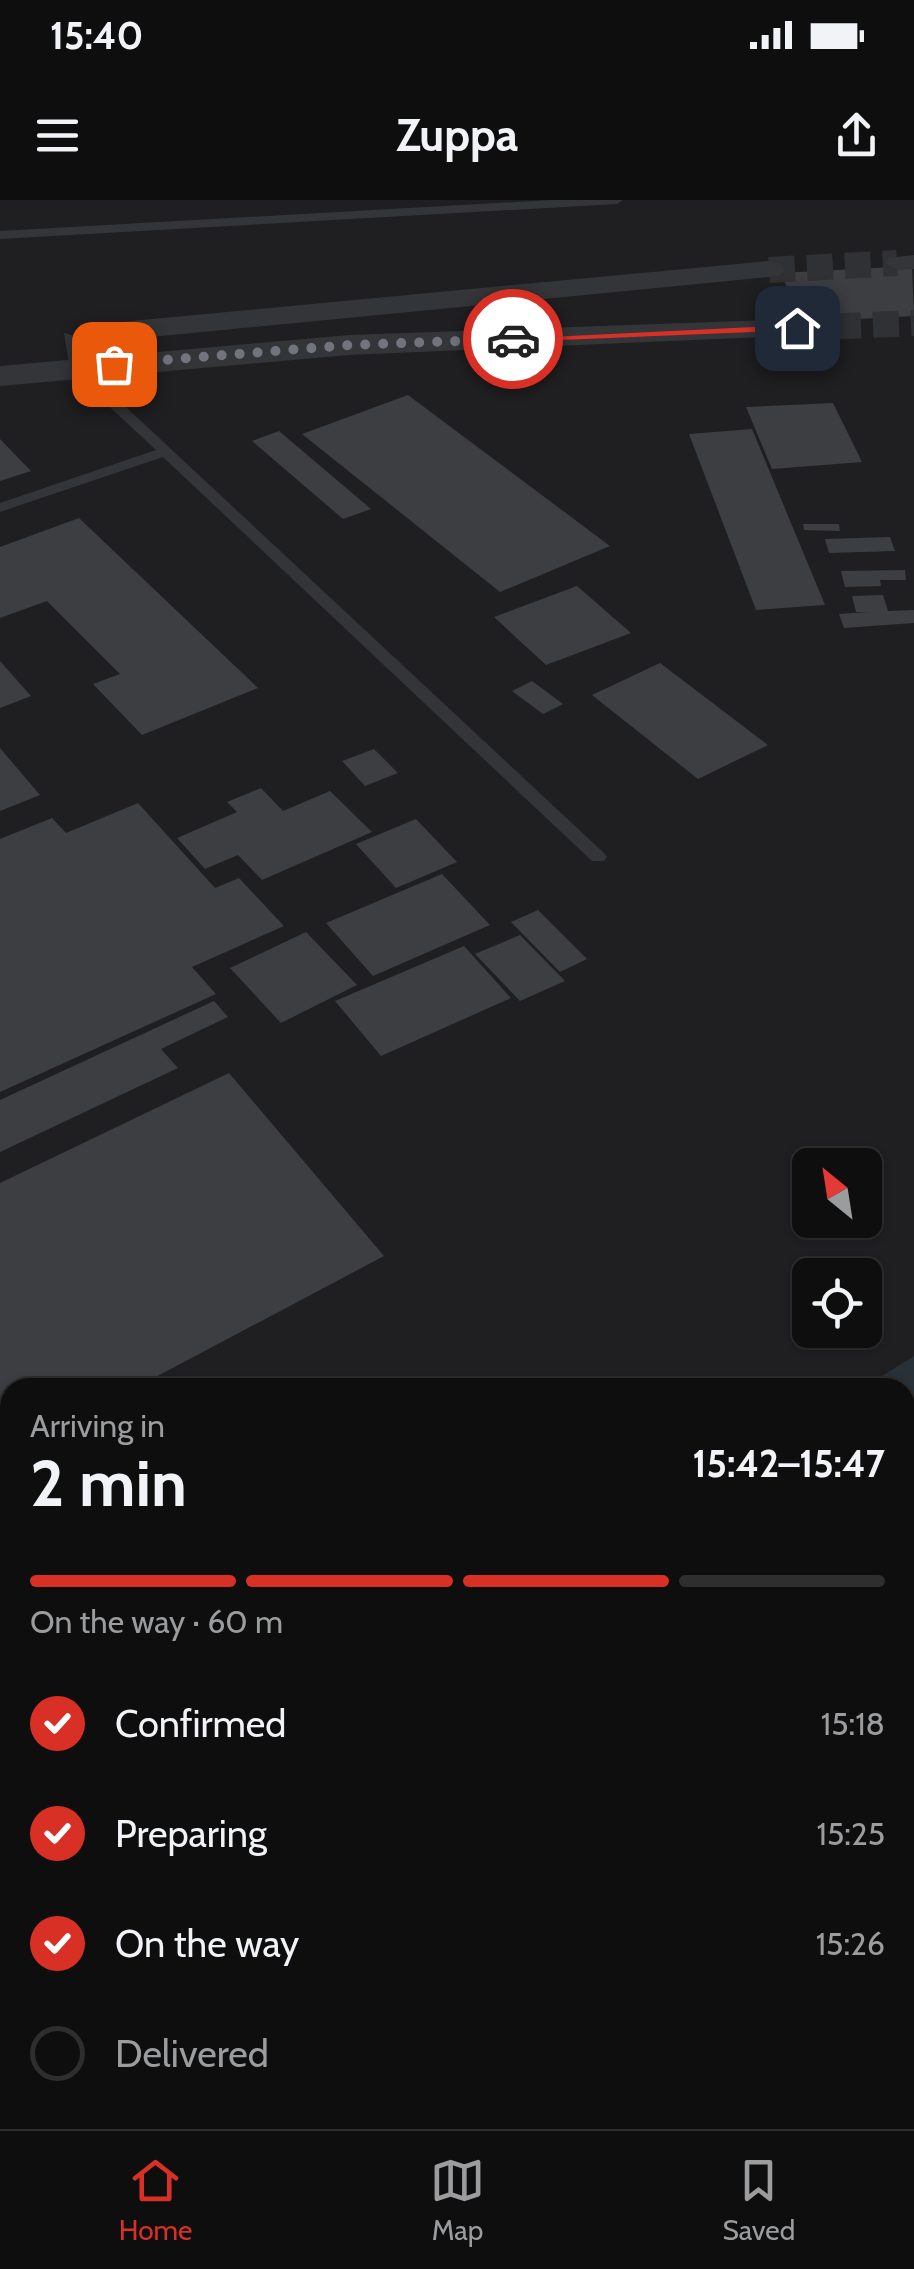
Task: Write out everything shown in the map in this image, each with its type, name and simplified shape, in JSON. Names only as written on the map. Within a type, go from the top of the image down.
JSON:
[{"type":"street","points":[[0,376],[72,352],[769,270]]},
{"type":"street","points":[[34,340],[72,352],[797,328]]},
{"type":"lane","points":[[0,235],[616,200]]},
{"type":"lane","points":[[72,352],[167,451],[598,856]]},
{"type":"lane","points":[[0,508],[167,451]]},
{"type":"shaded area","points":[[0,200],[914,200],[914,1356],[880,1378],[0,1378]]},
{"type":"shaded area","points":[[914,1356],[914,1378],[879,1378]]},
{"type":"building","points":[[912,266],[914,316],[801,322],[781,273]]},
{"type":"building","points":[[408,395],[610,546],[500,592],[302,434]]},
{"type":"building","points":[[833,403],[862,462],[772,469],[746,407]]},
{"type":"building","points":[[752,429],[825,605],[756,610],[689,434]]},
{"type":"building","points":[[279,431],[371,509],[343,519],[252,441]]},
{"type":"building","points":[[0,439],[31,471],[0,481]]},
{"type":"building","points":[[79,518],[258,688],[142,735],[93,684],[120,674],[47,601],[0,618],[0,547]]},
{"type":"building","points":[[803,524],[839,524],[840,531],[804,530]]},
{"type":"building","points":[[890,537],[895,551],[829,553],[825,539]]},
{"type":"building","points":[[905,570],[906,580],[880,580],[881,586],[845,587],[841,571]]},
{"type":"building","points":[[577,586],[631,633],[546,665],[494,617]]},
{"type":"building","points":[[883,595],[888,611],[914,610],[914,623],[844,628],[839,614],[869,612],[856,612],[852,596]]},
{"type":"building","points":[[0,661],[31,696],[0,708]]},
{"type":"building","points":[[660,663],[768,745],[698,779],[592,695]]},
{"type":"building","points":[[532,681],[563,704],[543,714],[512,691]]},
{"type":"building","points":[[0,748],[40,795],[0,811]]},
{"type":"building","points":[[374,749],[398,773],[365,786],[342,761]]},
{"type":"building","points":[[261,788],[283,811],[330,791],[372,832],[262,880],[238,855],[205,869],[177,838],[237,812],[227,802]]},
{"type":"building","points":[[138,803],[215,888],[239,878],[284,926],[192,967],[216,994],[0,1092],[0,839],[52,818],[66,833]]},
{"type":"building","points":[[416,819],[457,862],[396,888],[356,844]]},
{"type":"building","points":[[442,874],[490,925],[373,976],[326,923]]},
{"type":"building","points":[[538,910],[587,959],[560,972],[511,922]]},
{"type":"building","points":[[306,932],[357,985],[281,1023],[230,968]]},
{"type":"building","points":[[520,935],[565,981],[520,1001],[475,954]]},
{"type":"building","points":[[464,946],[511,998],[381,1056],[335,1001]]},
{"type":"building","points":[[214,1001],[228,1017],[161,1049],[178,1068],[0,1152],[0,1100]]},
{"type":"building","points":[[229,1073],[384,1256],[154,1378],[0,1378],[0,1183]]},
{"type":"tunnel","points":[[769,270],[897,263]]},
{"type":"tunnel","points":[[797,328],[914,323]]},
{"type":"way so far","points":[[114,364],[350,345],[513,339]]},
{"type":"route","points":[[513,339],[797,328]]}]
